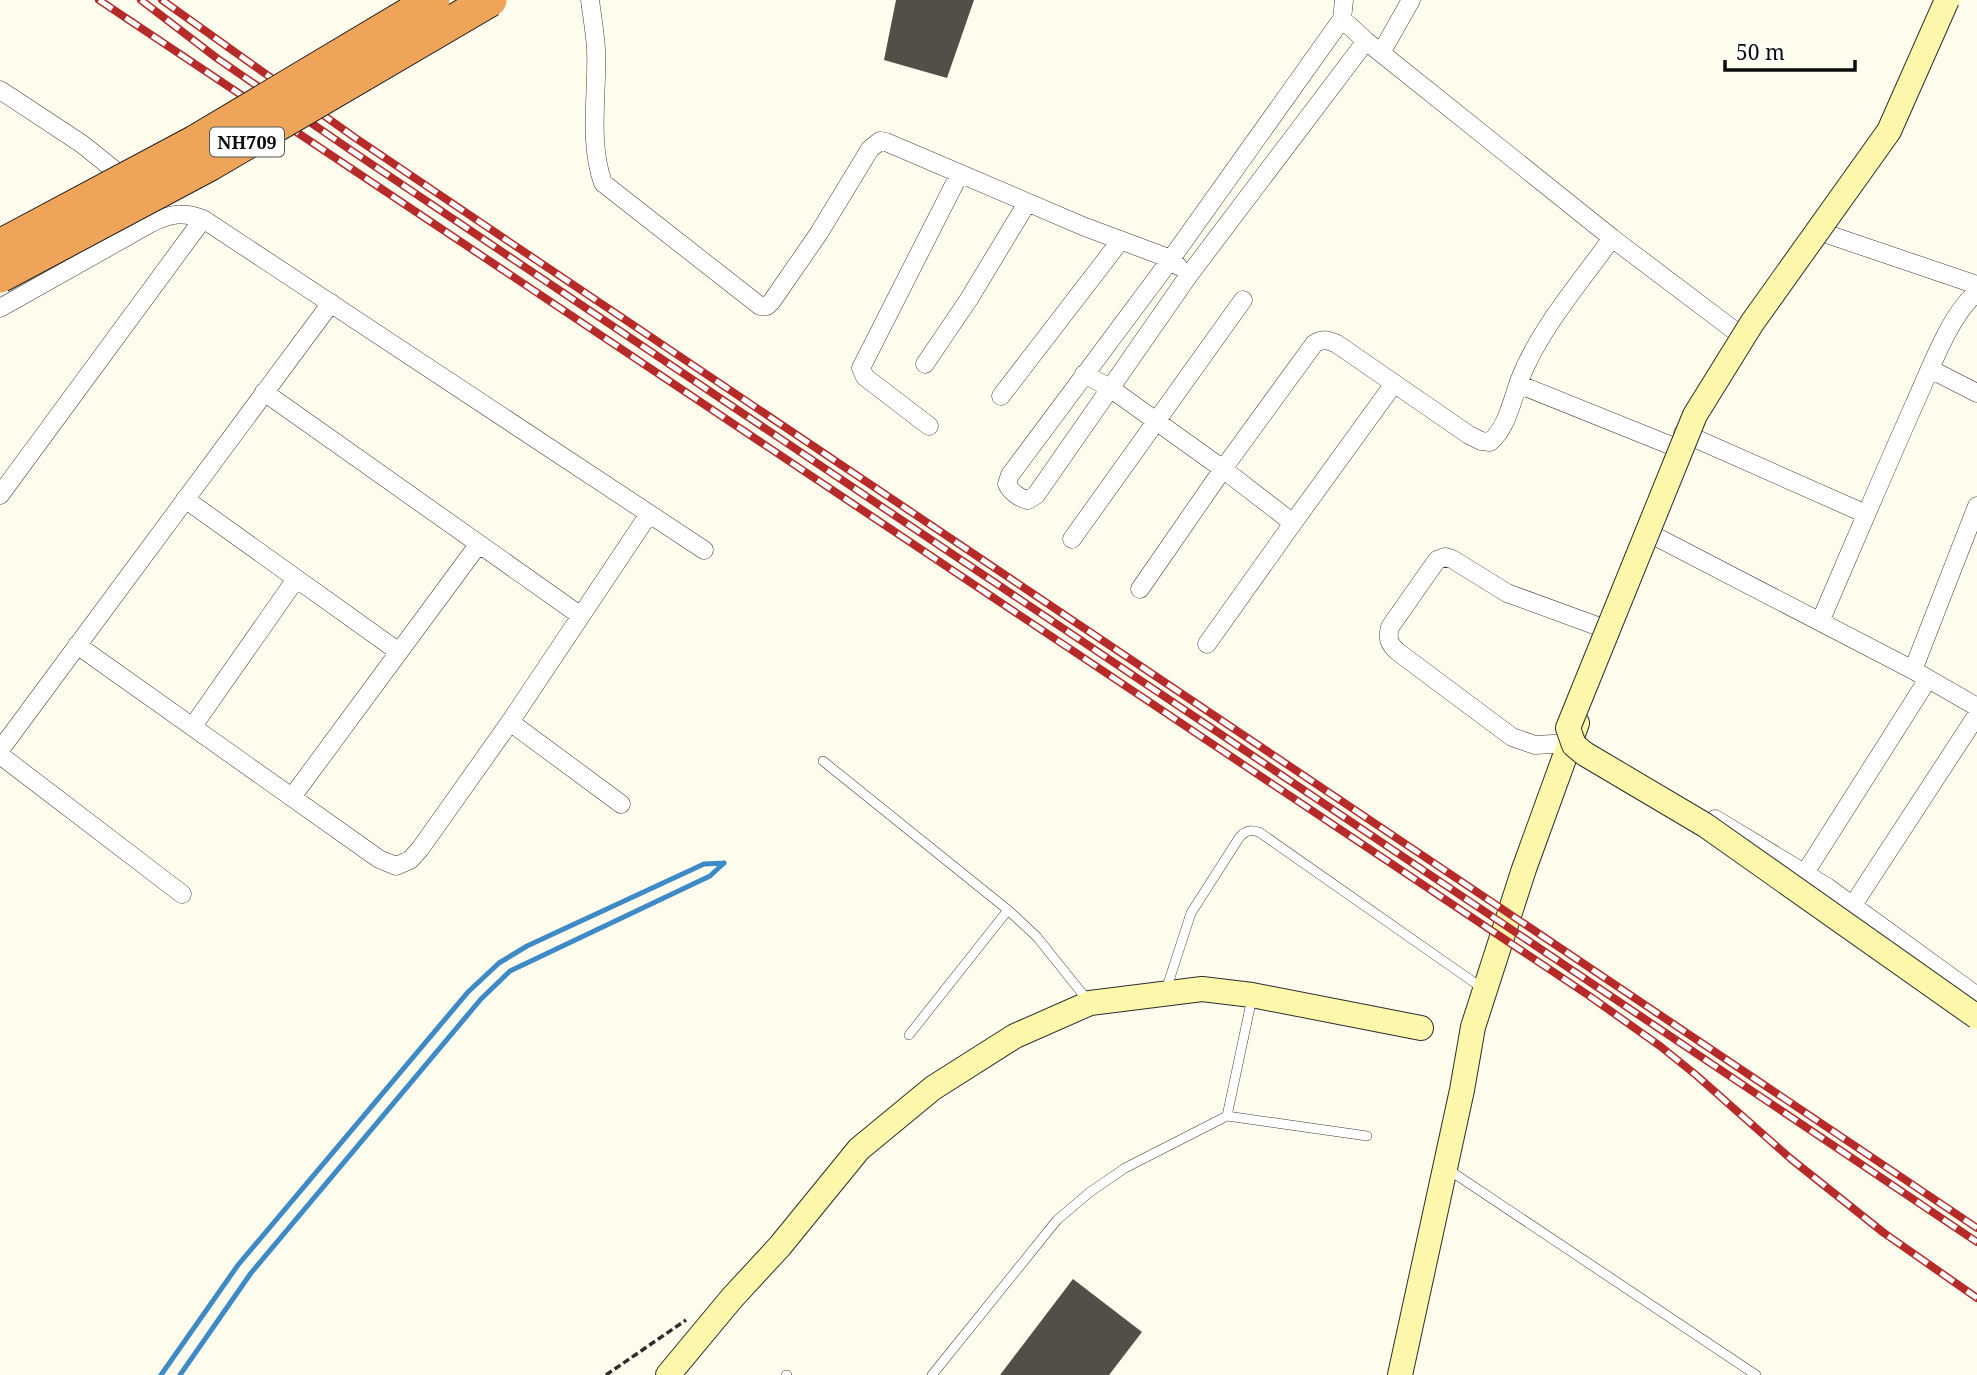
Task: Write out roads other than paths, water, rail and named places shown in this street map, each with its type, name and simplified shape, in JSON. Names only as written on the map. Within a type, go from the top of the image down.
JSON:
[{"type":"highway","name":"NH709","points":[[0,246],[195,142],[433,0]]},
{"type":"highway","name":"NH709","points":[[0,276],[210,164],[490,0]]},
{"type":"street","points":[[590,0],[596,47],[597,167],[603,183],[760,306],[767,306],[772,301],[819,233],[874,144],[886,142],[1027,203],[1171,259],[1189,275]]},
{"type":"street","points":[[1344,0],[1342,19],[1171,259],[1007,480],[1009,489],[1028,500],[1036,495],[1189,275],[1367,41]]},
{"type":"street","points":[[1381,53],[1411,0]]},
{"type":"street","points":[[1400,1375],[1473,1027],[1484,989],[1608,630],[1680,440],[1739,334],[1886,131],[1945,0]]},
{"type":"street","points":[[1945,0],[1889,131],[1752,323],[1695,415],[1568,728],[1568,735],[1574,745],[1585,754],[1705,825],[1977,1017]]},
{"type":"street","points":[[1342,19],[1612,238],[1739,334]]},
{"type":"street","points":[[0,90],[82,144],[169,214]]},
{"type":"street","points":[[0,229],[114,169]]},
{"type":"street","points":[[929,426],[864,377],[860,368],[959,174]]},
{"type":"street","points":[[925,364],[969,299],[1027,203]]},
{"type":"street","points":[[0,308],[169,214],[189,213],[203,219],[704,550]]},
{"type":"street","points":[[0,495],[203,219]]},
{"type":"street","points":[[1815,230],[1977,285]]},
{"type":"street","points":[[1140,589],[1223,468],[1314,344],[1320,340],[1328,340],[1337,344],[1469,435],[1480,442],[1490,442],[1500,430],[1518,384],[1543,334],[1612,238]]},
{"type":"street","points":[[1001,396],[1121,240]]},
{"type":"street","points":[[1820,622],[1930,369],[1959,313],[1977,293]]},
{"type":"street","points":[[1072,539],[1244,300]]},
{"type":"street","points":[[182,894],[0,753],[331,303]]},
{"type":"street","points":[[1930,369],[1977,393]]},
{"type":"street","points":[[1084,374],[1110,388],[1223,468],[1293,523]]},
{"type":"street","points":[[1518,384],[1680,440],[1866,514]]},
{"type":"street","points":[[1207,644],[1393,385]]},
{"type":"street","points":[[264,392],[580,616]]},
{"type":"street","points":[[185,499],[399,652]]},
{"type":"street","points":[[1913,670],[1977,506]]},
{"type":"street","points":[[78,645],[379,859],[396,866],[410,860],[420,849],[510,722],[649,514]]},
{"type":"street","points":[[1645,531],[1913,670],[1977,707]]},
{"type":"street","points":[[292,797],[478,545]]},
{"type":"street","points":[[1608,630],[1507,593],[1445,557],[1437,560],[1390,627],[1387,637],[1398,653],[1512,737],[1535,744],[1571,743],[1594,750],[1624,765],[1805,873],[1977,996]]},
{"type":"street","points":[[192,726],[296,579]]},
{"type":"street","points":[[1805,873],[1928,679]]},
{"type":"street","points":[[1853,905],[1977,715]]},
{"type":"street","points":[[510,722],[621,804]]},
{"type":"street","points":[[668,1375],[732,1298],[780,1246],[859,1149],[933,1088],[1015,1036],[1090,1003],[1202,989],[1252,995],[1421,1028]]},
{"type":"lane","points":[[823,761],[1008,910],[1037,937],[1090,1003]]},
{"type":"lane","points":[[1166,992],[1191,913],[1239,838],[1244,832],[1251,830],[1270,840],[1484,989]]},
{"type":"lane","points":[[909,1035],[1008,910]]},
{"type":"lane","points":[[1227,1116],[1252,995]]},
{"type":"lane","points":[[932,1375],[1057,1220],[1090,1192],[1125,1168],[1227,1116],[1367,1136]]},
{"type":"lane","points":[[1445,1167],[1756,1375]]},
{"type":"waterway","points":[[161,1375],[238,1265],[468,992],[499,963],[527,946],[704,864],[724,863]]},
{"type":"waterway","points":[[180,1375],[251,1273],[481,999],[510,971],[710,876],[724,863]]},
{"type":"railway","points":[[99,0],[1588,995],[1660,1046],[1791,1159],[1884,1233],[1977,1298]]},
{"type":"railway","points":[[141,0],[218,59],[352,151],[1977,1242]]},
{"type":"railway","points":[[162,0],[354,137],[1977,1228]]}]
